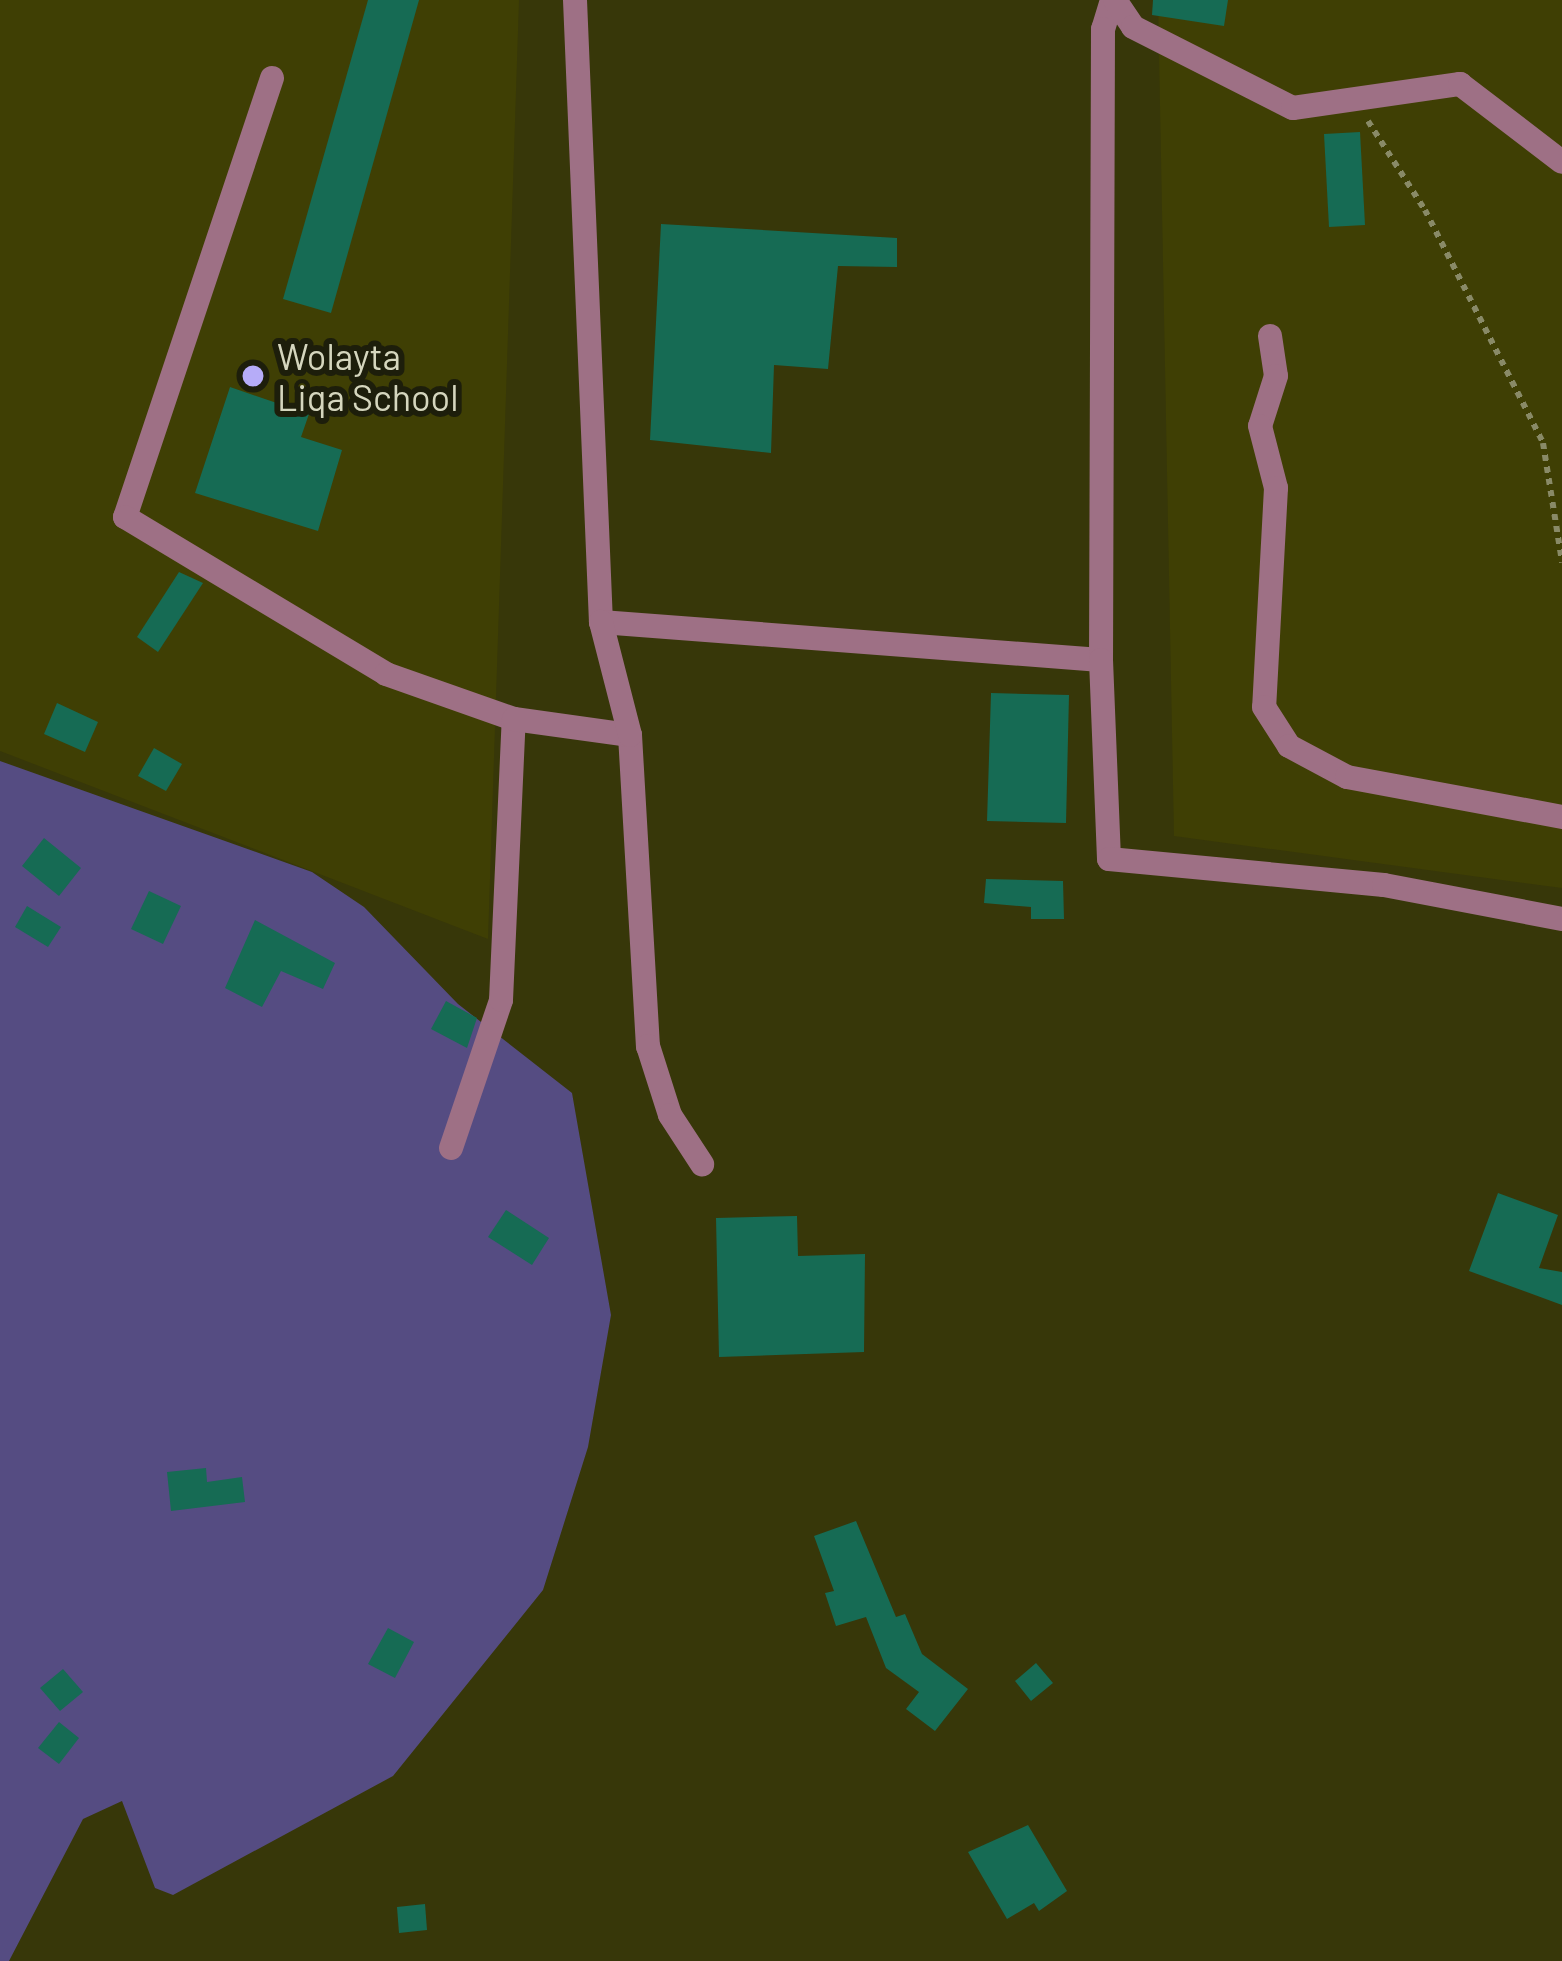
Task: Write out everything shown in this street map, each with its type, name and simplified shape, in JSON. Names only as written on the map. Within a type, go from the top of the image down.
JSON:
[{"type":"street","points":[[575,0],[601,622],[630,735],[648,1046],[670,1115],[702,1164]]},
{"type":"street","points":[[1113,0],[1133,27],[1293,108],[1460,84],[1562,163]]},
{"type":"street","points":[[1113,0],[1103,29],[1101,660],[1109,859],[1384,885],[1562,919]]},
{"type":"street","points":[[272,78],[125,517],[386,674],[514,719],[630,735]]},
{"type":"street","points":[[1270,336],[1276,376],[1260,426],[1276,488],[1264,707],[1289,746],[1347,776],[1562,818]]},
{"type":"street","points":[[601,622],[1101,660]]},
{"type":"street","points":[[451,1148],[501,1000],[514,719]]},
{"type":"path","points":[[1355,98],[1425,210],[1543,443],[1562,562]]},
{"type":"shaded area","name":"Wolayta Liqa School","points":[[0,0],[519,0],[488,939],[0,751]]},
{"type":"shaded area","points":[[1158,0],[1562,0],[1562,888],[1174,836]]},
{"type":"shaded area","points":[[0,761],[312,872],[364,907],[458,1004],[572,1093],[611,1315],[588,1447],[543,1590],[393,1776],[173,1895],[155,1888],[122,1801],[83,1819],[9,1961],[0,1961]]},
{"type":"building","points":[[368,0],[419,0],[331,313],[283,299]]},
{"type":"building","points":[[1153,0],[1228,0],[1224,26],[1152,15]]},
{"type":"building","points":[[1360,132],[1365,225],[1329,227],[1324,134]]},
{"type":"building","points":[[661,224],[897,238],[897,267],[838,266],[828,369],[774,365],[771,453],[650,440]]},
{"type":"building","points":[[230,387],[309,414],[301,437],[342,450],[318,531],[195,493]]},
{"type":"building","points":[[179,572],[203,583],[158,652],[137,637]]},
{"type":"building","points":[[991,693],[1069,695],[1066,823],[987,821]]},
{"type":"building","points":[[57,703],[98,722],[85,752],[44,734]]},
{"type":"building","points":[[154,748],[182,764],[166,791],[138,776]]},
{"type":"building","points":[[44,838],[81,868],[59,896],[22,866]]},
{"type":"building","points":[[986,879],[1063,881],[1064,919],[1031,919],[1031,907],[984,903]]},
{"type":"building","points":[[149,891],[181,906],[163,944],[131,929]]},
{"type":"building","points":[[27,906],[61,927],[48,947],[15,927]]},
{"type":"building","points":[[255,920],[335,963],[323,989],[281,971],[262,1007],[225,988]]},
{"type":"building","points":[[446,1001],[477,1018],[467,1048],[431,1029]]},
{"type":"building","points":[[1498,1193],[1558,1215],[1539,1268],[1562,1272],[1562,1305],[1469,1271]]},
{"type":"building","points":[[506,1210],[549,1238],[532,1265],[488,1237]]},
{"type":"building","points":[[797,1216],[798,1256],[865,1254],[864,1352],[719,1357],[716,1218]]},
{"type":"building","points":[[206,1468],[207,1482],[242,1477],[245,1502],[171,1511],[167,1472]]},
{"type":"building","points":[[856,1521],[896,1617],[905,1614],[922,1654],[968,1689],[935,1731],[906,1709],[919,1692],[886,1668],[866,1617],[836,1626],[825,1593],[834,1591],[814,1536]]},
{"type":"building","points":[[388,1628],[414,1642],[395,1678],[368,1664]]},
{"type":"building","points":[[1036,1663],[1053,1683],[1031,1701],[1015,1681]]},
{"type":"building","points":[[63,1669],[83,1692],[60,1711],[40,1688]]},
{"type":"building","points":[[59,1722],[79,1738],[59,1764],[38,1748]]},
{"type":"building","points":[[1028,1825],[1067,1891],[1039,1911],[1034,1903],[1007,1919],[968,1852]]},
{"type":"building","points":[[425,1904],[427,1930],[399,1933],[397,1907]]},
{"type":"place","name":"Wolayta Liqa School","points":[[253,376]]}]
